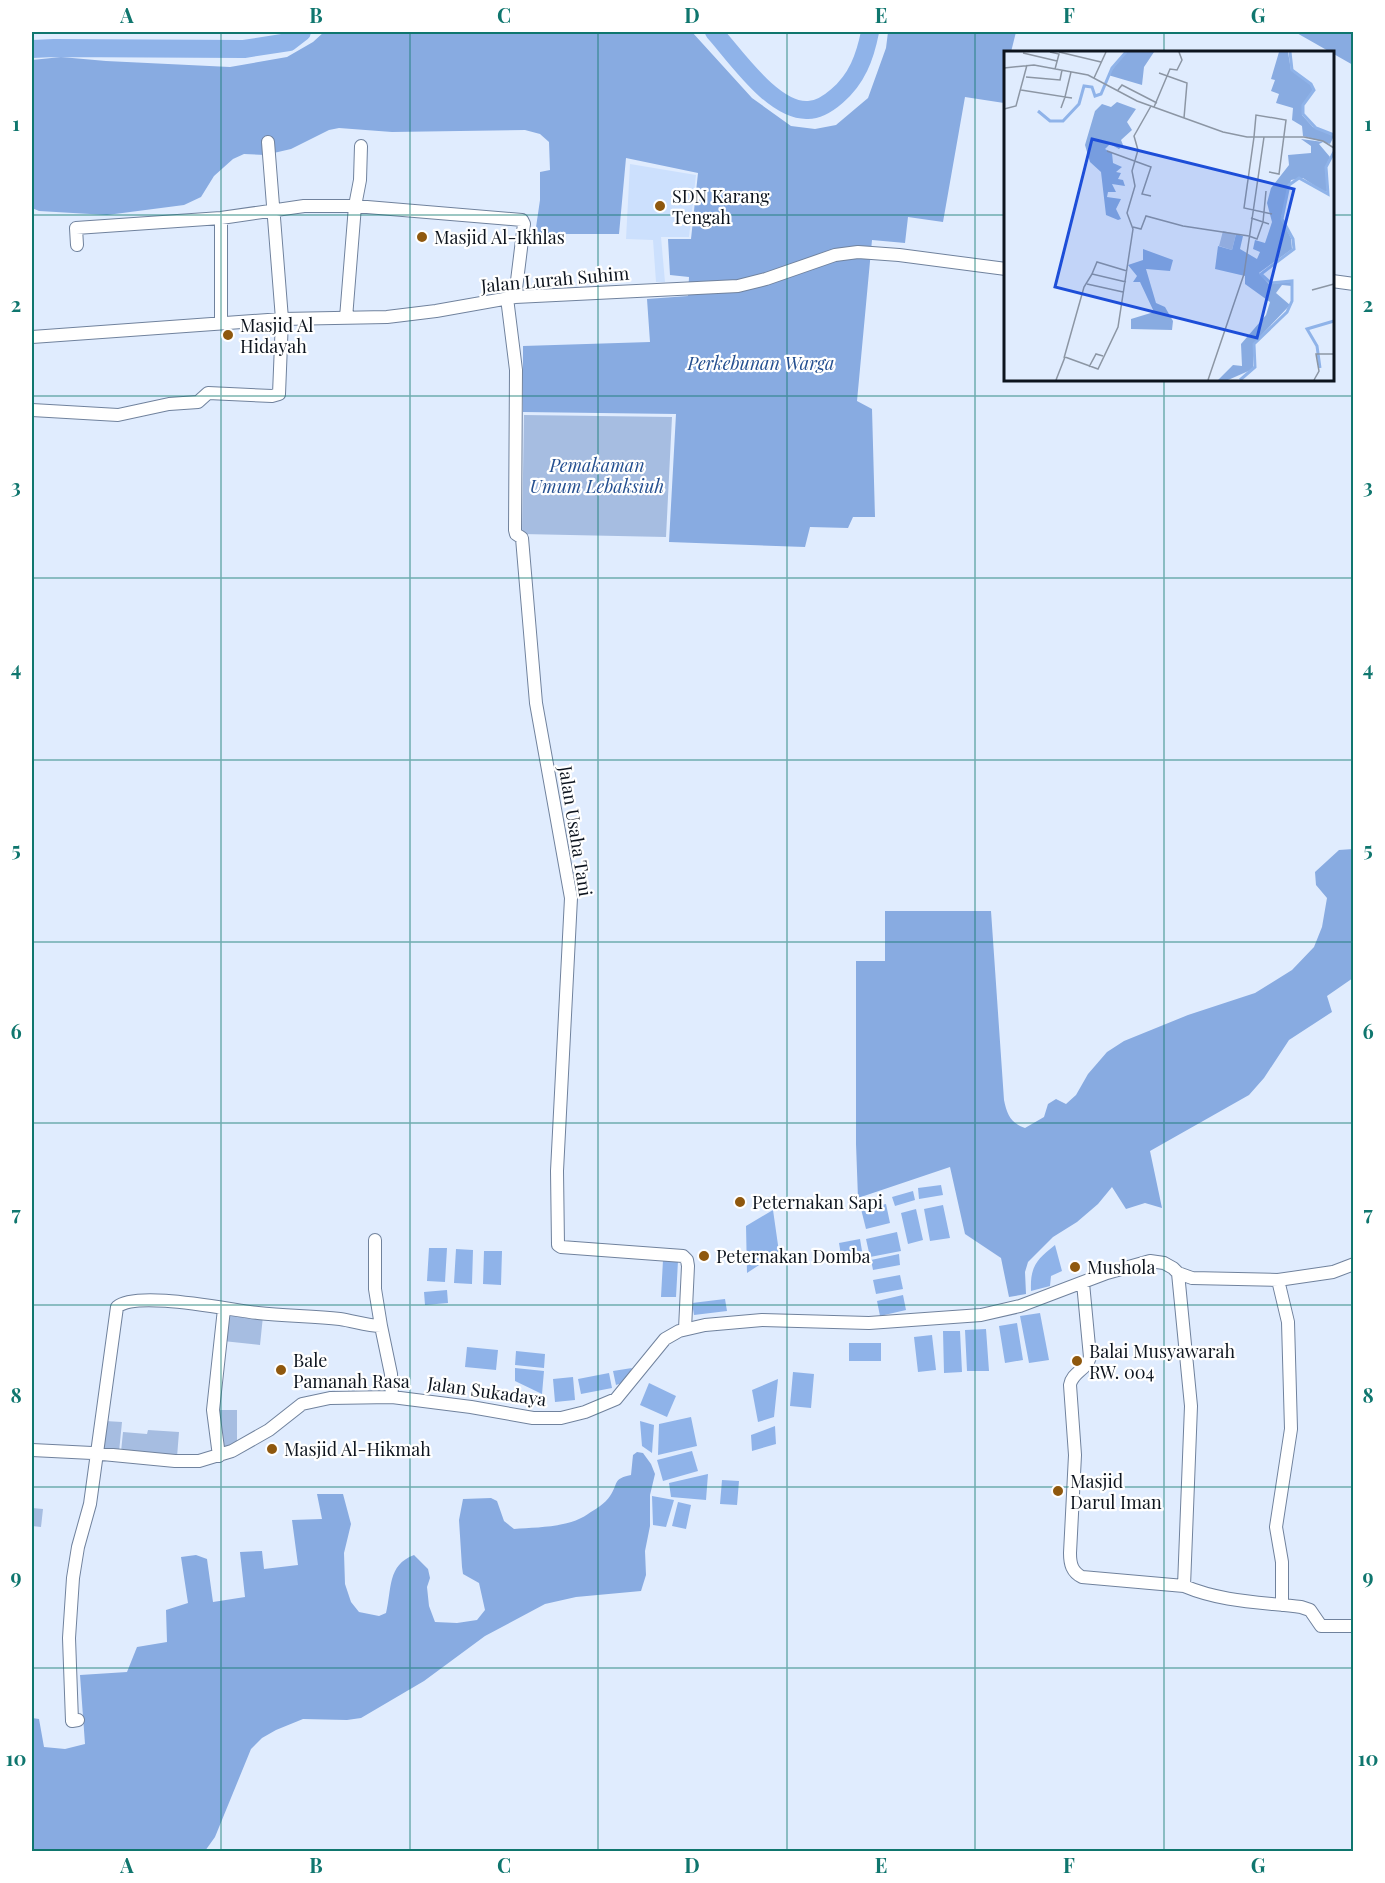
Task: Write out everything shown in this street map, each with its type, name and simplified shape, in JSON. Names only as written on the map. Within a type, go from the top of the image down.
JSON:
[{"type":"street","points":[[32,410],[118,415],[169,404],[198,402],[208,393],[276,396],[279,394],[282,319],[268,142]]},
{"type":"street","points":[[346,318],[355,206],[360,180],[361,146]]},
{"type":"street","points":[[77,245],[76,228],[221,218],[314,205],[355,206]]},
{"type":"street","name":"Jalan Usaha Tani","points":[[355,206],[522,220],[524,224],[511,297],[516,370],[515,530],[516,534],[522,538],[536,704],[570,886],[557,1160],[558,1244],[561,1247],[683,1256],[688,1266],[685,1329]]},
{"type":"street","points":[[221,218],[221,323]]},
{"type":"street","name":"Jalan Lurah Suhim","points":[[32,338],[282,319],[404,315],[511,297],[738,285],[766,279],[835,255],[858,252],[1004,269]]},
{"type":"street","points":[[1334,281],[1353,284]]},
{"type":"street","points":[[375,1240],[375,1288],[391,1374],[392,1397]]},
{"type":"street","name":"Jalan Sukadaya","points":[[32,1450],[98,1453],[190,1462],[232,1451],[263,1433],[297,1408],[310,1401],[330,1398],[392,1397],[549,1419],[574,1415],[616,1400],[657,1347],[673,1334],[685,1329],[735,1321],[773,1320],[846,1324],[962,1320],[1030,1303],[1124,1267],[1150,1261],[1164,1263],[1178,1273],[1192,1278],[1278,1280],[1333,1272],[1353,1264]]},
{"type":"street","points":[[1178,1273],[1191,1406],[1184,1586]]},
{"type":"street","points":[[1278,1280],[1288,1322],[1291,1429],[1276,1527],[1282,1563],[1282,1605]]},
{"type":"street","points":[[1083,1283],[1090,1357],[1087,1367],[1074,1376],[1070,1385],[1075,1455],[1070,1553],[1072,1568],[1082,1576],[1184,1586],[1224,1599],[1310,1610],[1321,1626],[1353,1626]]},
{"type":"street","points":[[78,1720],[72,1721],[69,1638],[71,1602],[78,1547],[90,1504],[119,1304],[159,1300],[381,1326]]},
{"type":"street","points":[[219,1456],[213,1410],[224,1309]]},
{"type":"shaded area","name":"SDN Karang Tengah","points":[[630,164],[696,175],[689,237],[661,237],[665,282],[656,282],[653,240],[626,239]]},
{"type":"shaded area","points":[[941,1185],[943,1195],[919,1199],[918,1188]]},
{"type":"shaded area","points":[[913,1191],[915,1200],[895,1206],[892,1197]]},
{"type":"shaded area","points":[[886,1204],[890,1223],[866,1229],[861,1209]]},
{"type":"shaded area","points":[[943,1205],[950,1238],[930,1241],[924,1209]]},
{"type":"shaded area","points":[[916,1209],[923,1240],[908,1244],[901,1213]]},
{"type":"shaded area","points":[[773,1210],[779,1252],[747,1273],[746,1226]]},
{"type":"shaded area","points":[[897,1232],[901,1251],[870,1257],[866,1239]]},
{"type":"shaded area","points":[[860,1239],[862,1251],[841,1255],[839,1243]]},
{"type":"shaded area","points":[[1055,1245],[1062,1271],[1051,1276],[1050,1286],[1031,1291],[1033,1270],[1043,1255]]},
{"type":"shaded area","points":[[429,1248],[447,1248],[445,1282],[427,1281]]},
{"type":"shaded area","points":[[456,1249],[473,1250],[472,1284],[454,1283]]},
{"type":"shaded area","points":[[484,1251],[502,1251],[501,1285],[483,1284]]},
{"type":"shaded area","points":[[899,1254],[900,1265],[873,1270],[871,1260]]},
{"type":"shaded area","points":[[663,1260],[678,1261],[676,1297],[661,1297]]},
{"type":"shaded area","points":[[900,1275],[903,1289],[876,1294],[873,1280]]},
{"type":"shaded area","points":[[447,1290],[448,1303],[425,1305],[424,1292]]},
{"type":"shaded area","points":[[903,1295],[906,1310],[880,1316],[877,1301]]},
{"type":"shaded area","points":[[725,1299],[727,1311],[694,1315],[692,1303]]},
{"type":"shaded area","points":[[1040,1313],[1049,1360],[1029,1363],[1020,1316]]},
{"type":"shaded area","points":[[1017,1323],[1023,1360],[1005,1363],[999,1326]]},
{"type":"shaded area","points":[[986,1329],[989,1371],[967,1371],[965,1330]]},
{"type":"shaded area","points":[[943,1331],[960,1331],[962,1372],[944,1373]]},
{"type":"shaded area","points":[[932,1335],[936,1370],[918,1372],[914,1337]]},
{"type":"shaded area","points":[[849,1343],[881,1343],[881,1361],[849,1361]]},
{"type":"shaded area","points":[[467,1347],[498,1350],[496,1370],[465,1367]]},
{"type":"shaded area","points":[[516,1351],[545,1354],[544,1368],[515,1365]]},
{"type":"shaded area","points":[[515,1368],[544,1371],[542,1394],[515,1381]]},
{"type":"shaded area","points":[[632,1368],[625,1382],[616,1385],[613,1371]]},
{"type":"shaded area","points":[[793,1372],[814,1374],[811,1408],[790,1406]]},
{"type":"shaded area","points":[[609,1373],[612,1388],[581,1394],[578,1379]]},
{"type":"shaded area","points":[[573,1377],[575,1400],[555,1402],[553,1379]]},
{"type":"shaded area","points":[[778,1379],[774,1417],[758,1422],[752,1390]]},
{"type":"shaded area","points":[[649,1383],[676,1396],[667,1417],[640,1405]]},
{"type":"shaded area","points":[[691,1417],[697,1446],[658,1455],[659,1424]]},
{"type":"shaded area","points":[[640,1421],[654,1425],[652,1453],[642,1446]]},
{"type":"shaded area","points":[[775,1426],[776,1444],[752,1451],[751,1435]]},
{"type":"shaded area","points":[[692,1451],[698,1471],[663,1481],[657,1460]]},
{"type":"shaded area","points":[[708,1474],[706,1500],[671,1497],[669,1483]]},
{"type":"shaded area","points":[[722,1480],[739,1481],[737,1505],[720,1504]]},
{"type":"shaded area","points":[[652,1496],[674,1500],[666,1527],[653,1525]]},
{"type":"shaded area","points":[[678,1502],[691,1505],[686,1529],[672,1526]]},
{"type":"green space","name":"Perkebunan Warga","points":[[324,32],[692,32],[752,98],[791,126],[815,129],[836,125],[868,98],[886,48],[888,32],[1016,32],[1011,51],[1004,51],[1004,103],[965,97],[943,222],[908,217],[905,243],[872,240],[857,401],[872,409],[875,517],[853,517],[848,528],[810,527],[805,547],[669,542],[676,414],[523,412],[523,346],[650,342],[647,299],[688,296],[689,277],[670,275],[668,239],[691,239],[698,173],[626,158],[619,234],[535,234],[540,200],[540,172],[550,170],[549,142],[540,134],[525,130],[392,132],[339,128],[329,130],[291,149],[265,155],[244,154],[233,159],[214,176],[201,197],[184,205],[107,215],[39,211],[32,208],[32,60],[61,57],[230,67],[287,57],[313,42]]},
{"type":"green space","points":[[1295,32],[1353,32],[1353,65],[1334,54],[1334,51],[1328,51]]},
{"type":"green space","name":"Pemakaman Umum Lebaksiuh","points":[[524,415],[672,417],[666,537],[522,534]]},
{"type":"green space","points":[[1353,849],[1353,978],[1327,996],[1332,1012],[1289,1040],[1264,1078],[1249,1095],[1150,1151],[1162,1208],[1145,1203],[1126,1209],[1112,1187],[1098,1204],[1077,1222],[1053,1237],[1028,1262],[1025,1272],[1026,1294],[1009,1297],[1001,1258],[965,1234],[950,1167],[858,1198],[856,961],[885,961],[885,911],[991,911],[1004,1100],[1010,1118],[1025,1128],[1044,1117],[1048,1104],[1056,1099],[1066,1104],[1076,1095],[1088,1074],[1107,1052],[1124,1041],[1188,1015],[1255,993],[1292,970],[1314,947],[1322,927],[1327,898],[1316,885],[1315,872],[1339,850]]},
{"type":"green space","points":[[226,1312],[263,1316],[260,1345],[223,1341]]},
{"type":"green space","points":[[215,1410],[237,1410],[237,1446],[221,1453]]},
{"type":"green space","points":[[105,1421],[122,1422],[119,1452],[102,1450]]},
{"type":"green space","points":[[148,1430],[179,1432],[177,1457],[121,1452],[123,1432],[147,1434]]},
{"type":"green space","points":[[637,1452],[643,1453],[655,1474],[650,1495],[650,1526],[645,1551],[646,1575],[641,1591],[576,1597],[545,1604],[485,1636],[424,1681],[361,1718],[303,1719],[262,1738],[251,1749],[215,1837],[205,1851],[32,1851],[32,1718],[39,1719],[44,1747],[65,1749],[85,1744],[80,1675],[127,1672],[137,1647],[167,1642],[166,1610],[188,1603],[181,1557],[196,1555],[207,1559],[213,1602],[245,1597],[240,1552],[262,1551],[264,1569],[298,1565],[292,1520],[322,1519],[317,1494],[343,1494],[351,1524],[344,1553],[345,1584],[351,1602],[359,1612],[379,1616],[386,1613],[395,1571],[405,1559],[414,1555],[428,1569],[429,1606],[435,1622],[457,1623],[477,1620],[485,1610],[479,1583],[463,1574],[459,1520],[463,1499],[491,1498],[497,1501],[504,1521],[514,1529],[571,1522],[603,1504],[618,1480],[631,1475],[633,1455]]},
{"type":"green space","points":[[32,1508],[43,1509],[41,1527],[32,1526]]},
{"type":"waterway","points":[[32,49],[244,49],[289,42],[302,32]]},
{"type":"waterway","points":[[714,32],[768,92],[795,108],[808,110],[827,104],[850,82],[863,59],[870,32]]},
{"type":"place","name":"SDN Karang Tengah","points":[[660,206]]},
{"type":"place","name":"Masjid Al-Ikhlas","points":[[422,237]]},
{"type":"place","name":"Masjid Al Hidayah","points":[[228,335]]},
{"type":"place","name":"Peternakan Sapi","points":[[740,1202]]},
{"type":"place","name":"Peternakan Domba","points":[[704,1256]]},
{"type":"place","name":"Mushola","points":[[1075,1267]]},
{"type":"place","name":"Balai Musyawarah RW. 004","points":[[1077,1361]]},
{"type":"place","name":"Bale Pamanah Rasa","points":[[281,1370]]},
{"type":"place","name":"Masjid Al-Hikmah","points":[[272,1449]]},
{"type":"place","name":"Masjid Darul Iman","points":[[1058,1491]]}]
